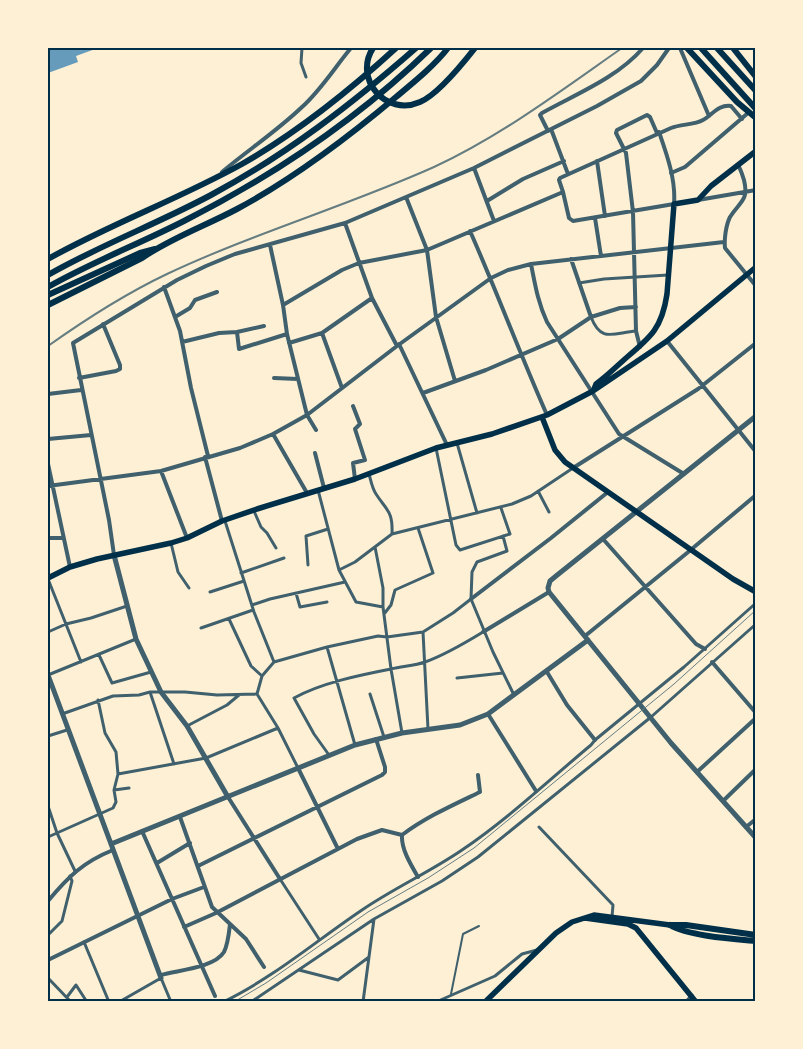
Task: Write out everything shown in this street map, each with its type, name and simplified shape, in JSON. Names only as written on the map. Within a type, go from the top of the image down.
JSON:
[{"type":"main road","points":[[373,48],[366,67],[369,82],[374,90],[383,99],[396,104],[409,105],[421,102],[434,92],[475,48]]},
{"type":"main road","points":[[48,259],[167,202],[265,150],[313,116],[396,48]]},
{"type":"main road","points":[[48,275],[98,249],[182,210],[257,169],[312,133],[416,48]]},
{"type":"main road","points":[[48,287],[91,264],[183,222],[263,177],[310,146],[362,107],[431,48]]},
{"type":"main road","points":[[687,48],[748,113],[756,118]]},
{"type":"main road","points":[[701,48],[756,109]]},
{"type":"main road","points":[[717,48],[756,91]]},
{"type":"main road","points":[[732,48],[755,76]]},
{"type":"main road","points":[[48,306],[142,258],[155,249],[239,208],[304,167],[376,113],[448,49]]},
{"type":"main road","points":[[593,391],[596,384],[650,337],[661,317],[665,306],[674,204],[698,200],[707,190],[756,151]]},
{"type":"main road","points":[[48,295],[140,253],[155,249]]},
{"type":"main road","points":[[48,578],[70,567],[187,538],[254,510],[355,479],[436,448],[492,434],[544,416],[593,391],[667,341],[756,267]]},
{"type":"main road","points":[[544,416],[555,450],[565,462],[732,579],[756,592]]},
{"type":"main road","points":[[485,1002],[563,927],[594,915],[756,935]]},
{"type":"main road","points":[[585,918],[630,924],[636,928],[694,999]]},
{"type":"main road","points":[[642,936],[644,927],[653,922]]},
{"type":"main road","points":[[670,925],[677,929],[696,933],[756,941]]},
{"type":"street","points":[[302,48],[302,63],[306,77]]},
{"type":"street","points":[[218,175],[305,105],[351,48]]},
{"type":"street","points":[[568,174],[564,161],[540,115],[625,66],[643,48]]},
{"type":"street","points":[[319,939],[228,796],[187,726],[161,692],[136,639],[114,555],[73,342],[164,287],[206,266],[235,254],[345,224],[474,168],[641,81],[657,65],[669,48]]},
{"type":"street","points":[[680,48],[709,116]]},
{"type":"street","points":[[640,347],[636,330],[633,212],[624,149],[616,133],[617,130],[647,115],[650,117],[658,133],[668,157],[674,204],[633,212],[595,218],[571,220],[559,180],[568,174],[624,149],[658,133],[680,124],[699,122],[722,106],[730,106],[742,118]]},
{"type":"street","points":[[671,173],[685,167],[748,113]]},
{"type":"street","points":[[486,201],[523,179],[564,161]]},
{"type":"street","points":[[597,161],[605,216]]},
{"type":"street","points":[[738,165],[746,192],[745,197],[730,219],[724,242],[729,254],[756,286]]},
{"type":"street","points":[[474,168],[494,222]]},
{"type":"street","points":[[698,200],[756,190]]},
{"type":"street","points":[[283,304],[342,270],[358,263],[427,250],[563,192]]},
{"type":"street","points":[[406,197],[427,250],[436,317],[455,381]]},
{"type":"street","points":[[595,218],[602,256]]},
{"type":"street","points":[[345,224],[372,298],[423,393],[447,445]]},
{"type":"street","points":[[470,231],[491,278],[544,416]]},
{"type":"street","points":[[50,486],[161,470],[240,448],[273,434],[307,414],[491,278],[508,270],[532,264],[570,259],[724,242]]},
{"type":"street","points":[[270,245],[283,304],[289,343],[307,414],[316,430]]},
{"type":"street","points":[[570,259],[591,317],[599,332],[606,335],[636,330]]},
{"type":"street","points":[[532,264],[535,289],[542,310],[558,339],[614,426],[622,436],[684,474]]},
{"type":"street","points":[[578,283],[668,275]]},
{"type":"street","points":[[164,287],[182,342],[207,457],[224,521],[252,606],[274,662]]},
{"type":"street","points":[[175,317],[190,308],[195,300],[217,292]]},
{"type":"street","points":[[289,343],[322,333],[372,298]]},
{"type":"street","points":[[423,393],[520,356],[558,339],[591,317],[614,310],[636,307]]},
{"type":"street","points":[[79,378],[120,369],[103,324]]},
{"type":"street","points":[[182,342],[219,333],[237,332],[264,326]]},
{"type":"street","points":[[237,332],[239,349],[287,334]]},
{"type":"street","points":[[322,333],[342,388]]},
{"type":"street","points":[[667,341],[756,452]]},
{"type":"street","points":[[339,570],[355,562],[392,534],[500,508],[531,496],[622,436],[703,386],[756,343]]},
{"type":"street","points":[[274,378],[298,379]]},
{"type":"street","points":[[48,394],[82,390]]},
{"type":"street","points":[[353,406],[360,424],[355,430],[365,460],[353,464],[355,479]]},
{"type":"street","points":[[756,416],[550,581],[549,590],[650,717],[756,838]]},
{"type":"street","points":[[48,439],[91,434]]},
{"type":"street","points":[[273,434],[307,493]]},
{"type":"street","points":[[457,443],[477,513]]},
{"type":"street","points":[[436,448],[456,545],[460,550],[510,534],[500,508]]},
{"type":"street","points":[[315,453],[328,529],[339,570],[356,602],[383,607]]},
{"type":"street","points":[[48,464],[50,486],[70,567]]},
{"type":"street","points":[[161,470],[187,538]]},
{"type":"street","points":[[369,474],[375,493],[390,513],[392,534]]},
{"type":"street","points":[[538,491],[549,512]]},
{"type":"street","points":[[338,849],[278,728],[257,694],[262,676],[274,662],[327,647],[378,636],[387,637],[423,632],[517,565],[608,492]]},
{"type":"street","points":[[48,901],[70,875],[87,862],[142,832],[355,745],[402,733],[460,724],[488,714],[547,672],[756,495]]},
{"type":"street","points":[[254,510],[261,527],[276,548]]},
{"type":"street","points":[[384,614],[391,605],[395,590],[433,573],[418,528]]},
{"type":"street","points":[[308,565],[306,536],[328,529]]},
{"type":"street","points":[[503,536],[507,551],[477,562],[472,572],[471,599],[483,632],[515,695]]},
{"type":"street","points":[[48,538],[63,538]]},
{"type":"street","points":[[603,539],[696,644],[705,649]]},
{"type":"street","points":[[171,543],[178,572],[189,588]]},
{"type":"street","points":[[375,547],[383,588],[383,607],[390,669],[402,733]]},
{"type":"street","points":[[241,573],[284,558]]},
{"type":"street","points":[[48,578],[81,662]]},
{"type":"street","points":[[210,592],[244,581]]},
{"type":"street","points":[[252,606],[270,599],[345,582]]},
{"type":"street","points":[[329,754],[314,734],[294,698],[303,693],[338,682],[425,662],[459,646],[549,590]]},
{"type":"street","points":[[296,594],[300,606],[327,602]]},
{"type":"street","points":[[223,1002],[269,975],[380,898],[464,849],[705,649],[756,603]]},
{"type":"street","points":[[48,632],[66,624],[127,606]]},
{"type":"street","points":[[201,628],[254,611]]},
{"type":"street","points":[[229,619],[251,666],[262,676]]},
{"type":"street","points":[[251,1002],[374,918],[442,881],[478,857],[650,717],[756,624]]},
{"type":"street","points":[[423,632],[428,729]]},
{"type":"street","points":[[136,639],[48,675],[67,730],[171,1002]]},
{"type":"street","points":[[327,647],[355,745]]},
{"type":"street","points":[[99,655],[112,683],[151,672]]},
{"type":"street","points":[[712,662],[756,713]]},
{"type":"street","points":[[547,672],[567,704],[595,740]]},
{"type":"street","points":[[457,678],[503,673]]},
{"type":"street","points":[[61,714],[113,696],[139,695],[150,692],[185,692],[217,695],[257,694]]},
{"type":"street","points":[[150,692],[174,764]]},
{"type":"street","points":[[370,694],[384,737]]},
{"type":"street","points":[[187,726],[227,705],[239,695]]},
{"type":"street","points":[[48,837],[113,808],[116,802],[114,790],[118,774],[116,752],[105,732],[98,700]]},
{"type":"street","points":[[488,714],[536,791]]},
{"type":"street","points":[[697,772],[756,718]]},
{"type":"street","points":[[118,774],[206,758],[278,728]]},
{"type":"street","points":[[48,736],[67,730]]},
{"type":"street","points":[[198,866],[382,775],[385,772],[385,767],[376,739]]},
{"type":"street","points":[[723,801],[756,769]]},
{"type":"street","points":[[184,927],[216,913],[338,849],[382,830],[402,834],[441,811],[480,792],[478,775]]},
{"type":"street","points":[[114,790],[129,788]]},
{"type":"street","points":[[48,806],[57,833],[75,871]]},
{"type":"street","points":[[180,817],[212,907],[216,913],[246,939],[264,967]]},
{"type":"street","points":[[746,827],[756,819]]},
{"type":"street","points":[[539,828],[613,905],[612,917]]},
{"type":"street","points":[[142,832],[215,996]]},
{"type":"street","points":[[402,834],[406,854],[418,877]]},
{"type":"street","points":[[157,863],[190,844]]},
{"type":"street","points":[[48,935],[62,921],[72,881],[70,875]]},
{"type":"street","points":[[48,960],[172,899],[204,887]]},
{"type":"street","points":[[363,1002],[374,918]]},
{"type":"street","points":[[119,1002],[161,977],[219,958],[224,951],[230,924]]},
{"type":"street","points":[[84,941],[109,1002]]},
{"type":"street","points":[[436,1002],[495,976],[522,954],[538,950]]},
{"type":"street","points":[[298,970],[338,980],[370,957]]},
{"type":"street","points":[[48,978],[67,996],[70,1002]]},
{"type":"street","points":[[67,996],[76,985],[87,1002]]},
{"type":"street","points":[[686,1002],[694,999]]},
{"type":"lane","points":[[451,994],[463,934],[479,926]]},
{"type":"water","points":[[48,48],[98,48],[76,56],[78,62],[48,73]]},
{"type":"tram line","points":[[234,1002],[266,983],[368,912],[428,878],[474,848],[674,684],[756,610]]},
{"type":"railway","points":[[48,346],[106,307],[167,274],[233,245],[401,181],[459,155],[531,112],[622,48]]}]
